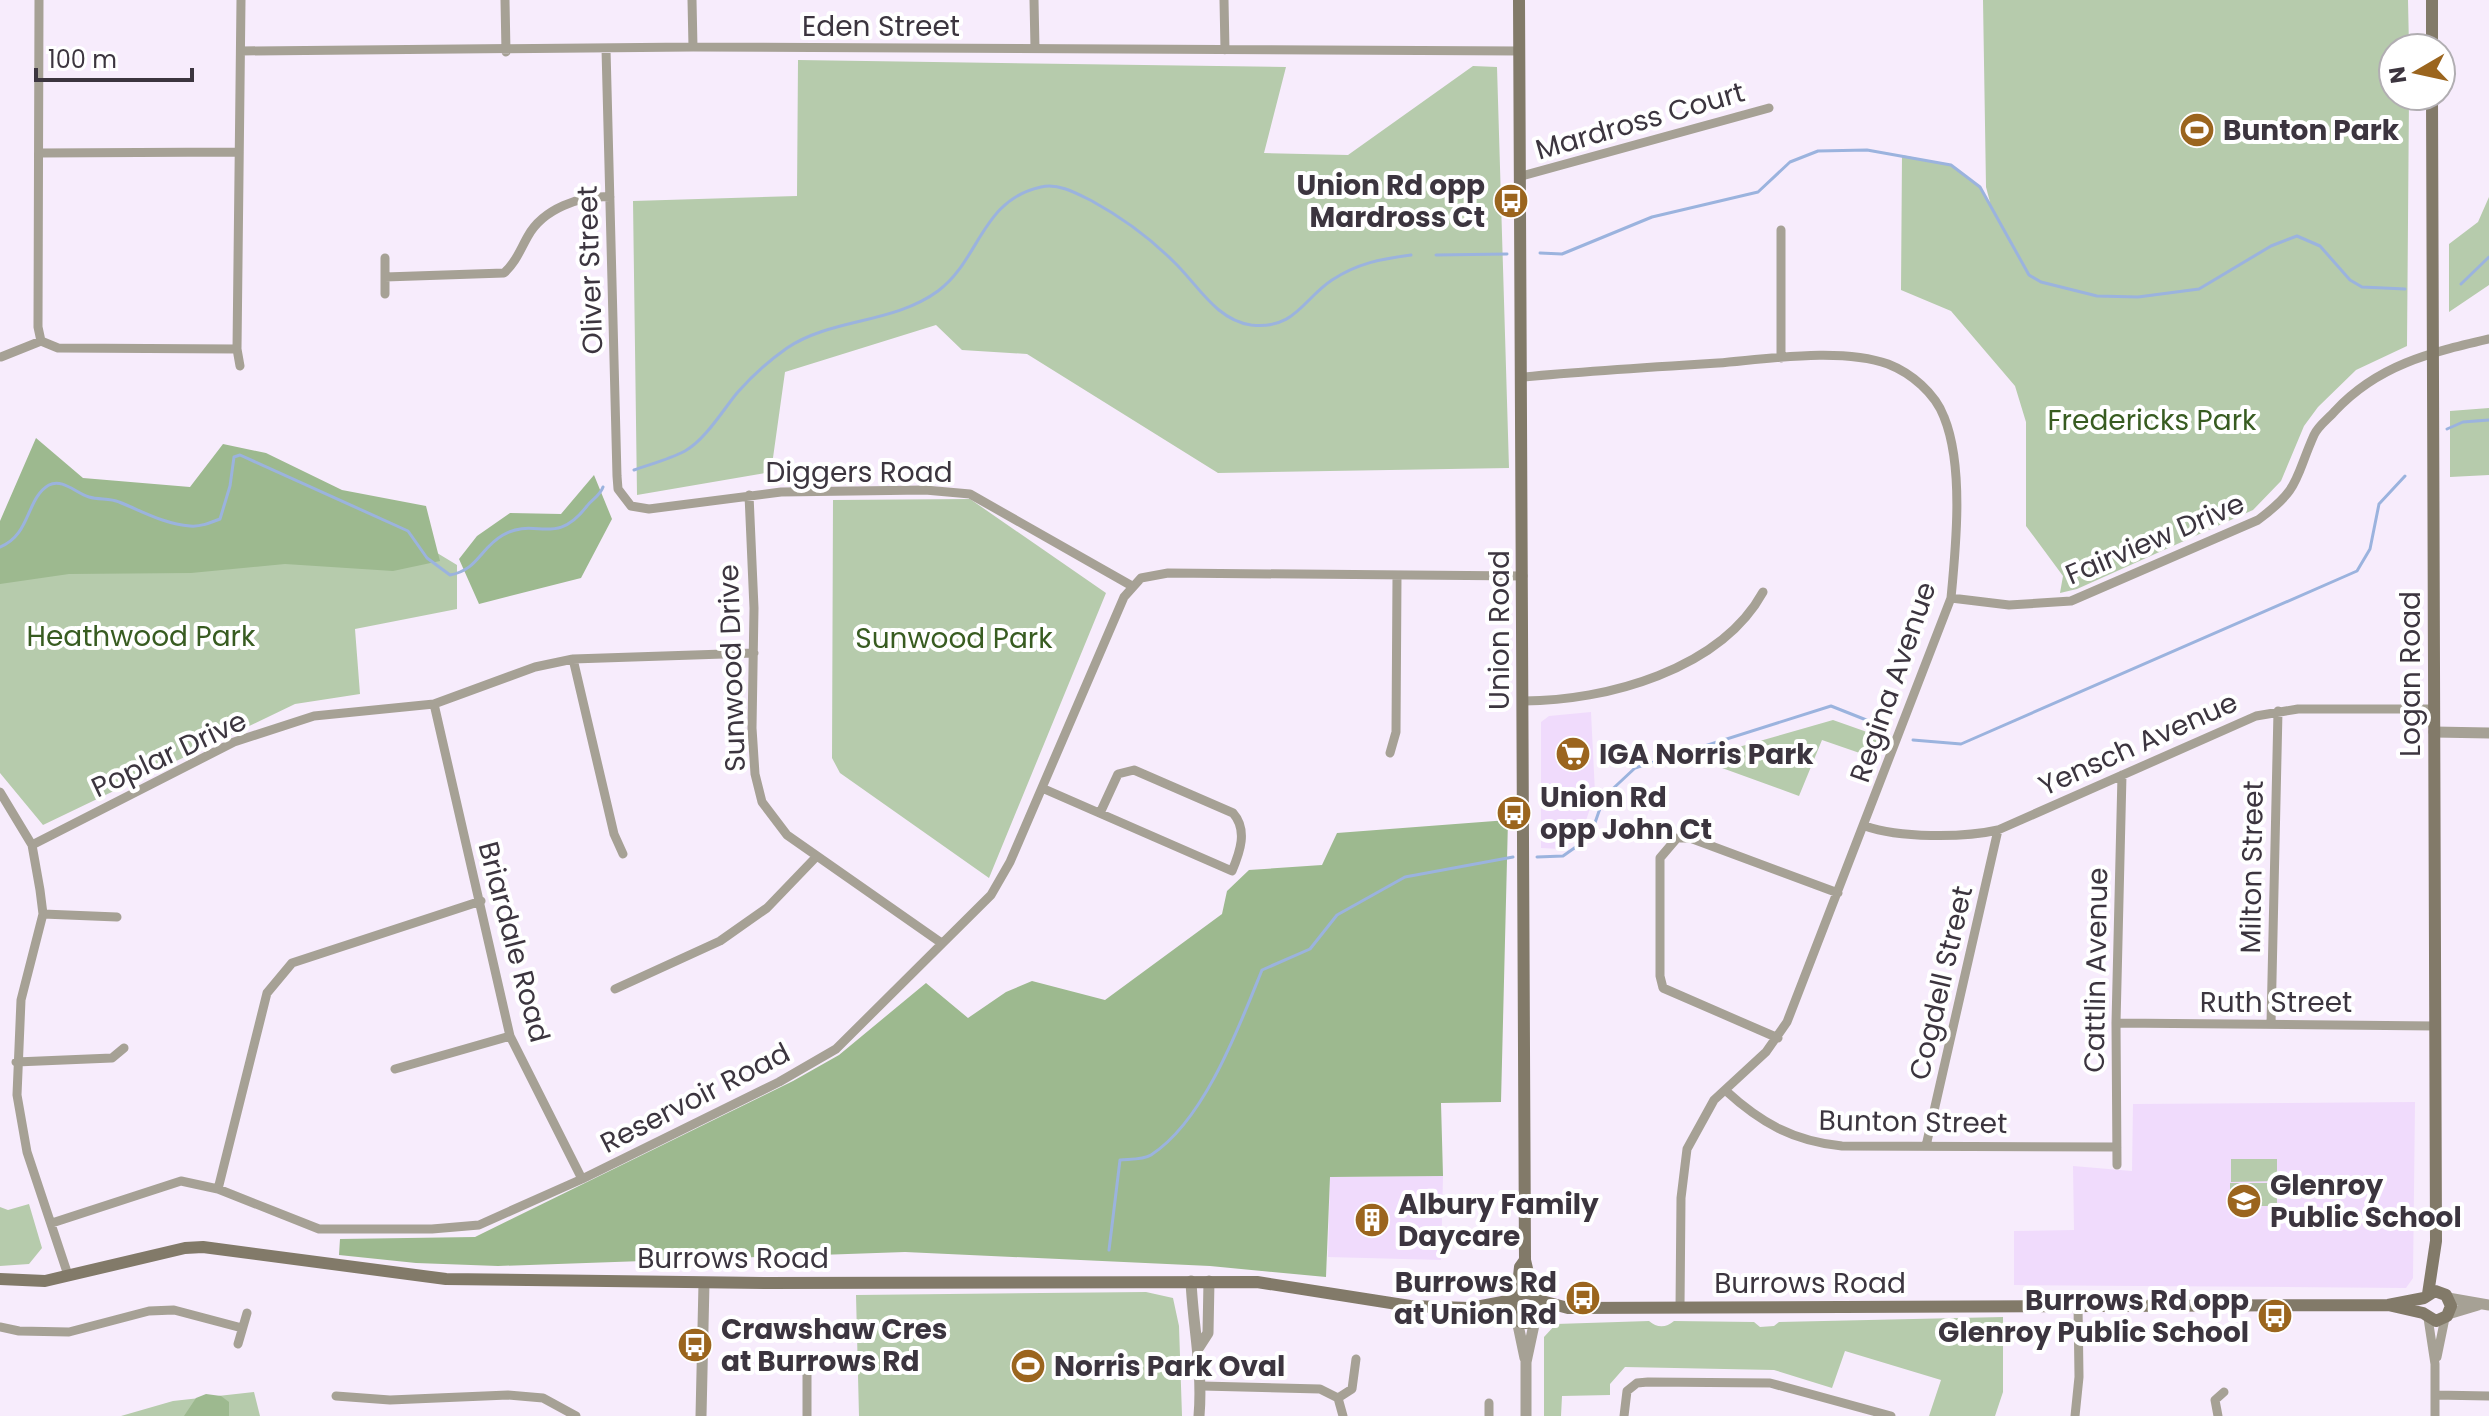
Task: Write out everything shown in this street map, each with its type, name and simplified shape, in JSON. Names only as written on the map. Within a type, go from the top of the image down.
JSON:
[{"type":"main road","name":"Union Road","points":[[1519,0],[1525,1260],[1536,1297],[1537,1317]]},
{"type":"main road","points":[[2432,0],[2432,32]]},
{"type":"main road","name":"Logan Road","points":[[2432,112],[2436,1251],[2446,1295],[2446,1316]]},
{"type":"main road","name":"Burrows Road","points":[[0,1279],[45,1281],[185,1248],[203,1247],[446,1279],[704,1283],[1284,1283],[1410,1306],[1469,1308],[1516,1319],[1568,1308],[2388,1305],[2426,1296],[2446,1295]]},
{"type":"main road","name":"Logan Road","points":[[2425,1316],[2436,1251]]},
{"type":"main road","name":"Union Road","points":[[1516,1319],[1515,1298],[1520,1267],[1525,1260]]},
{"type":"main road","name":"Burrows Road","points":[[1469,1308],[1515,1298],[1536,1297],[1568,1308]]},
{"type":"main road","name":"Burrows Road","points":[[2388,1305],[2425,1316],[2446,1316]]},
{"type":"street","points":[[39,0],[38,327],[41,341]]},
{"type":"street","points":[[240,366],[237,349],[237,152],[241,0]]},
{"type":"street","points":[[505,0],[506,52]]},
{"type":"street","points":[[692,0],[693,47]]},
{"type":"street","points":[[1034,0],[1035,48]]},
{"type":"street","points":[[1224,0],[1225,50]]},
{"type":"street","name":"Eden Street","points":[[241,51],[506,52],[693,47],[1520,51]]},
{"type":"street","name":"Oliver Street","points":[[606,49],[618,489]]},
{"type":"street","name":"Mardross Court","points":[[1522,176],[1769,108]]},
{"type":"street","points":[[40,153],[237,152]]},
{"type":"street","points":[[385,277],[504,273],[513,265],[535,224],[560,207],[587,197],[610,197]]},
{"type":"street","points":[[1781,230],[1781,358]]},
{"type":"street","points":[[385,258],[385,294]]},
{"type":"street","name":"Fairview Drive","points":[[1951,598],[2009,605],[2071,601],[2258,520],[2278,505],[2298,482],[2315,431],[2344,401],[2385,370],[2434,352],[2489,339]]},
{"type":"street","points":[[1,357],[41,341],[58,348],[237,349]]},
{"type":"street","name":"Regina Avenue","points":[[1523,377],[1781,358],[1859,358],[1889,364],[1924,386],[1944,415],[1954,452],[1955,559],[1951,598],[1865,826],[1778,1038],[1703,1114],[1685,1161],[1680,1308]]},
{"type":"street","name":"Diggers Road","points":[[618,489],[631,506],[638,509],[749,495],[925,490],[970,494],[1132,586]]},
{"type":"street","name":"Sunwood Drive","points":[[749,495],[754,653],[753,753],[762,802],[787,835],[940,942]]},
{"type":"street","points":[[1132,586],[1141,578],[1168,573],[1523,576]]},
{"type":"street","points":[[1390,753],[1396,732],[1397,576]]},
{"type":"street","name":"Reservoir Road","points":[[52,1223],[181,1181],[218,1189],[319,1229],[432,1229],[479,1225],[582,1179],[779,1082],[836,1049],[940,942],[991,895],[1010,862],[1124,597],[1132,586]]},
{"type":"street","points":[[1523,701],[1597,695],[1633,686],[1670,669],[1728,635],[1752,612],[1763,592]]},
{"type":"street","name":"Poplar Drive","points":[[32,845],[234,742],[314,716],[434,704],[535,667],[573,659],[754,653]]},
{"type":"street","points":[[573,659],[610,820],[623,854]]},
{"type":"street","name":"Briardale Road","points":[[434,704],[510,1036],[582,1179]]},
{"type":"street","name":"Yensch Avenue","points":[[1865,826],[1894,833],[1982,834],[1998,830],[2256,716],[2278,711],[2434,709]]},
{"type":"street","name":"Milton Street","points":[[2271,1024],[2278,711]]},
{"type":"street","points":[[2434,732],[2489,733]]},
{"type":"street","points":[[1042,788],[1232,871],[1241,848],[1239,820],[1233,813],[1134,770],[1118,774],[1100,813]]},
{"type":"street","name":"Cattlin Avenue","points":[[2117,1165],[2116,1023],[2122,775]]},
{"type":"street","points":[[0,792],[32,845],[43,914],[21,1000],[17,1095],[27,1152],[68,1275]]},
{"type":"street","name":"Cogdell Street","points":[[1926,1146],[1998,830]]},
{"type":"street","points":[[1778,1038],[1663,988],[1660,976],[1660,858],[1677,838],[1690,838],[1838,893]]},
{"type":"street","points":[[615,989],[720,941],[767,908],[817,856]]},
{"type":"street","points":[[218,1189],[267,993],[292,963],[481,901]]},
{"type":"street","points":[[43,914],[117,917]]},
{"type":"street","name":"Ruth Street","points":[[2116,1023],[2435,1026]]},
{"type":"street","points":[[395,1069],[510,1036]]},
{"type":"street","points":[[16,1062],[112,1058],[124,1048]]},
{"type":"street","name":"Bunton Street","points":[[1725,1090],[1776,1130],[1807,1142],[2117,1147]]},
{"type":"street","points":[[1191,1281],[1193,1331],[1199,1347],[1202,1386],[1199,1416]]},
{"type":"street","points":[[1199,1347],[1208,1333],[1209,1281]]},
{"type":"street","points":[[701,1416],[704,1283]]},
{"type":"street","points":[[2446,1295],[2484,1305]]},
{"type":"street","points":[[2075,1416],[2079,1377],[2078,1305]]},
{"type":"street","points":[[2435,1364],[2446,1316],[2484,1305]]},
{"type":"street","points":[[0,1327],[19,1331],[69,1332],[149,1311],[174,1310],[242,1328]]},
{"type":"street","points":[[238,1344],[247,1313]]},
{"type":"street","points":[[2425,1316],[2435,1364],[2435,1416]]},
{"type":"street","points":[[1526,1362],[1537,1317]]},
{"type":"street","points":[[1516,1319],[1526,1362],[1526,1416]]},
{"type":"street","points":[[770,1359],[849,1357]]},
{"type":"street","points":[[807,1358],[807,1416]]},
{"type":"street","points":[[1338,1398],[1352,1389],[1356,1359]]},
{"type":"street","points":[[1624,1416],[1625,1398],[1631,1387],[1637,1383],[1673,1382],[1770,1383],[1891,1416]]},
{"type":"street","points":[[1202,1386],[1320,1389],[1338,1398],[1343,1416]]},
{"type":"street","points":[[2215,1400],[2224,1392]]},
{"type":"street","points":[[336,1396],[390,1400],[508,1395],[543,1398],[576,1416]]},
{"type":"street","points":[[2205,1395],[2215,1400]]},
{"type":"street","points":[[2435,1395],[2489,1396]]},
{"type":"street","points":[[2215,1400],[2218,1416]]},
{"type":"street","points":[[1489,1403],[1489,1416]]},
{"type":"street","points":[[552,1416],[556,1405]]},
{"type":"shaded area","points":[[1591,712],[1595,793],[1582,833],[1560,849],[1541,848],[1541,722],[1549,716]]},
{"type":"shaded area","name":"Glenroy Public School","points":[[2415,1102],[2413,1278],[2406,1288],[2014,1285],[2014,1231],[2074,1230],[2073,1166],[2132,1171],[2133,1104]]},
{"type":"shaded area","points":[[1443,1176],[1441,1260],[1328,1257],[1330,1177]]},
{"type":"green space","name":"Fredericks Park","points":[[1983,0],[2408,0],[2409,32],[2377,32],[2377,112],[2409,112],[2407,346],[2356,370],[2318,407],[2304,426],[2281,481],[2253,510],[2077,589],[2060,593],[2063,576],[2026,526],[2026,422],[2015,386],[1951,311],[1901,290],[1902,155],[1951,165],[1980,187],[1991,206],[1986,187]]},
{"type":"green space","points":[[798,60],[1286,67],[1264,153],[1348,155],[1473,66],[1497,67],[1509,468],[1218,473],[1027,354],[962,350],[936,325],[785,372],[771,472],[637,495],[633,201],[797,196]]},
{"type":"green space","points":[[2489,197],[2489,285],[2449,312],[2449,244],[2478,222]]},
{"type":"green space","points":[[2489,408],[2489,475],[2450,477],[2450,411]]},
{"type":"green space","points":[[36,438],[83,478],[190,487],[223,444],[266,453],[342,490],[426,506],[440,561],[393,571],[285,564],[191,573],[69,574],[0,584],[0,521]]},
{"type":"green space","points":[[594,475],[612,519],[581,578],[479,604],[459,559],[477,536],[510,513],[561,514]]},
{"type":"green space","name":"Sunwood Park","points":[[970,499],[1106,593],[989,878],[840,773],[832,758],[833,500]]},
{"type":"green space","name":"Heathwood Park","points":[[424,545],[457,565],[457,609],[355,629],[360,694],[295,704],[43,825],[0,773],[0,563]]},
{"type":"green space","points":[[1833,720],[1884,738],[1877,759],[1822,740],[1799,796],[1711,764],[1705,756],[1718,758],[1721,752]]},
{"type":"green space","points":[[1508,820],[1501,1102],[1441,1103],[1443,1176],[1330,1177],[1326,1277],[1210,1266],[905,1252],[498,1266],[416,1263],[339,1255],[340,1239],[475,1237],[793,1081],[839,1055],[926,983],[968,1018],[1006,992],[1032,981],[1105,1000],[1222,914],[1227,891],[1249,870],[1322,865],[1337,833]]},
{"type":"green space","points":[[2231,1159],[2277,1159],[2277,1181],[2231,1182]]},
{"type":"green space","points":[[2230,1183],[2277,1183],[2277,1206],[2230,1206]]},
{"type":"green space","points":[[29,1204],[42,1248],[29,1264],[0,1266],[0,1207],[8,1210]]},
{"type":"green space","points":[[1146,1292],[1173,1298],[1179,1326],[1182,1416],[859,1416],[856,1295]]},
{"type":"green space","points":[[2003,1317],[2003,1392],[1995,1416],[1929,1416],[1941,1380],[1845,1351],[1832,1388],[1774,1370],[1625,1367],[1610,1384],[1610,1395],[1562,1396],[1561,1416],[1544,1416],[1544,1337],[1556,1324],[1649,1321],[1662,1326],[1674,1321],[1754,1322],[1760,1327],[1774,1326],[1779,1322]]},
{"type":"green space","points":[[254,1392],[260,1416],[121,1416],[173,1401]]},
{"type":"green space","points":[[206,1394],[221,1396],[229,1402],[229,1416],[184,1416],[196,1398]]},
{"type":"waterway","points":[[1540,253],[1562,254],[1652,217],[1758,192],[1790,162],[1818,151],[1867,150],[1951,165],[1980,187],[2029,275],[2041,282],[2097,296],[2138,297],[2199,289],[2271,246],[2297,236],[2320,246],[2350,280],[2362,287],[2405,289]]},
{"type":"waterway","points":[[634,470],[692,446],[742,387],[787,348],[823,331],[902,310],[938,291],[963,264],[993,217],[1021,194],[1041,187],[1054,186],[1067,190],[1114,214],[1165,253],[1218,309],[1239,322],[1251,325],[1278,323],[1288,318],[1332,280],[1351,269],[1411,255]]},
{"type":"waterway","points":[[1436,255],[1507,254]]},
{"type":"waterway","points":[[2461,284],[2489,257]]},
{"type":"waterway","points":[[2447,429],[2463,422],[2489,420]]},
{"type":"waterway","points":[[0,547],[18,534],[36,498],[54,483],[89,497],[116,501],[180,525],[194,526],[220,519],[230,486],[234,457],[240,455],[408,531],[427,558],[450,575],[473,564],[503,535],[526,528],[555,529],[565,526],[576,519],[603,487]]},
{"type":"waterway","points":[[1913,740],[1961,744],[2357,571],[2370,549],[2379,504],[2405,476]]},
{"type":"waterway","points":[[1537,857],[1563,856],[1590,837],[1604,797],[1635,768],[1831,706],[1879,725]]},
{"type":"waterway","points":[[1109,1250],[1120,1160],[1151,1155],[1170,1140],[1187,1120],[1218,1071],[1262,970],[1310,949],[1337,915],[1405,877],[1513,857]]},
{"type":"place","name":"Bunton Park","points":[[2197,130]]},
{"type":"place","name":"Union Rd opp Mardross Ct","points":[[1511,201]]},
{"type":"place","name":"IGA Norris Park","points":[[1573,754]]},
{"type":"place","name":"Union Rd opp John Ct","points":[[1514,813]]},
{"type":"place","name":"Glenroy Public School","points":[[2244,1201]]},
{"type":"place","name":"Albury Family Daycare","points":[[1372,1220]]},
{"type":"place","name":"Burrows Rd at Union Rd","points":[[1583,1298]]},
{"type":"place","name":"Burrows Rd opp Glenroy Public School","points":[[2275,1316]]},
{"type":"place","name":"Crawshaw Cres at Burrows Rd","points":[[695,1345]]},
{"type":"place","name":"Norris Park Oval","points":[[1028,1366]]}]
